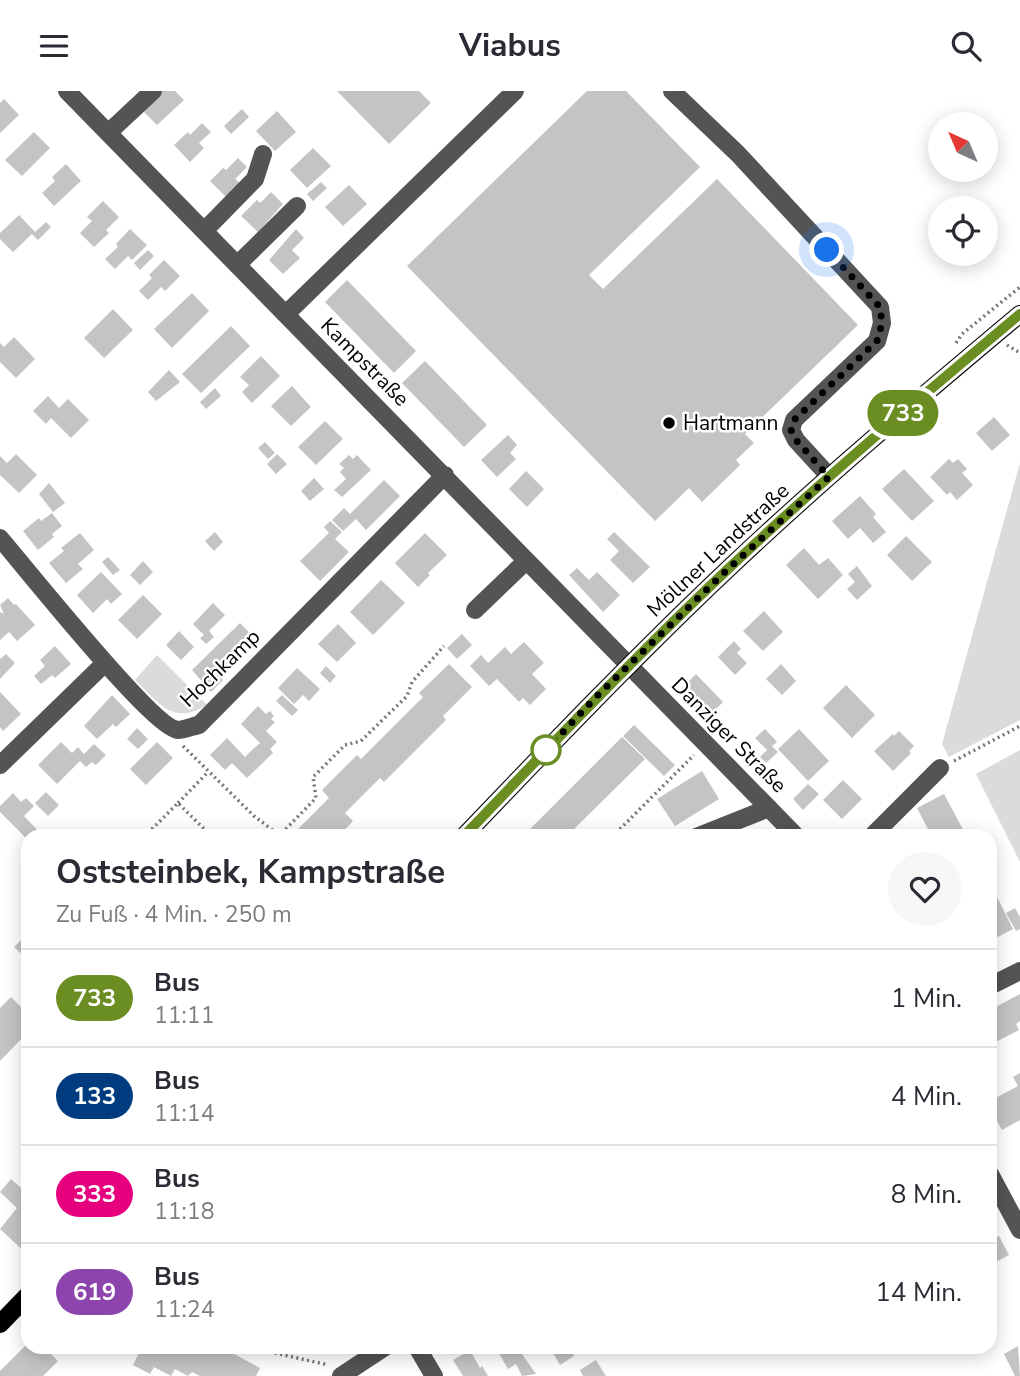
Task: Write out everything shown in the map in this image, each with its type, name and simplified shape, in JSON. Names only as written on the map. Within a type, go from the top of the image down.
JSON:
[{"type":"main road","name":"Möllner Landstraße","points":[[471,829],[628,666],[728,569],[829,477],[1020,314]]},
{"type":"main road","points":[[0,1324],[21,1302]]},
{"type":"street","name":"Kampstraße","points":[[66,91],[445,475],[628,666]]},
{"type":"street","points":[[108,133],[153,91]]},
{"type":"street","points":[[286,314],[516,91]]},
{"type":"street","points":[[672,91],[738,155],[880,307],[882,323],[877,341],[794,420],[791,430],[796,440],[829,477]]},
{"type":"street","points":[[204,231],[255,179],[263,154]]},
{"type":"street","points":[[237,265],[297,206]]},
{"type":"street","name":"Hochkamp","points":[[0,538],[105,663],[164,723],[177,730],[199,725],[445,475]]},
{"type":"street","points":[[475,610],[526,561]]},
{"type":"street","points":[[0,765],[105,663]]},
{"type":"street","name":"Danziger Straße","points":[[628,666],[789,829]]},
{"type":"street","points":[[879,829],[940,768]]},
{"type":"street","points":[[716,829],[769,808]]},
{"type":"street","points":[[997,982],[1020,971]]},
{"type":"street","points":[[997,1187],[1020,1230]]},
{"type":"street","points":[[337,1373],[372,1354]]},
{"type":"street","points":[[426,1354],[434,1376]]},
{"type":"path","points":[[286,829],[316,798],[313,777],[345,745],[361,741],[407,696],[412,682],[444,646]]},
{"type":"path","points":[[940,768],[1020,726]]},
{"type":"path","points":[[177,730],[181,745],[270,829]]},
{"type":"path","points":[[620,829],[706,744]]},
{"type":"path","points":[[152,829],[208,772]]},
{"type":"path","points":[[178,803],[204,829]]},
{"type":"path","points":[[281,1354],[324,1363],[337,1373]]},
{"type":"shaded area","points":[[1020,463],[1020,720],[949,757],[942,744]]},
{"type":"shaded area","points":[[157,655],[207,705],[195,711],[175,712],[151,697],[135,680]]},
{"type":"shaded area","points":[[1020,750],[1020,862],[976,774]]},
{"type":"building","points":[[159,91],[175,91],[184,100],[157,125],[141,109]]},
{"type":"building","points":[[337,91],[419,91],[431,103],[389,144]]},
{"type":"building","points":[[587,91],[626,91],[700,167],[589,275],[603,289],[717,179],[858,325],[745,434],[754,443],[736,460],[740,465],[702,502],[689,488],[655,521],[407,266]]},
{"type":"building","points":[[4,99],[19,115],[0,133],[0,103]]},
{"type":"building","points":[[242,109],[249,117],[231,134],[224,126]]},
{"type":"building","points":[[277,111],[296,132],[275,151],[256,131]]},
{"type":"building","points":[[202,123],[211,132],[199,143],[204,148],[190,162],[174,145]]},
{"type":"building","points":[[34,132],[50,148],[22,176],[5,160]]},
{"type":"building","points":[[313,148],[331,166],[307,188],[290,170]]},
{"type":"building","points":[[238,158],[247,167],[235,179],[240,183],[226,197],[210,181]]},
{"type":"building","points":[[66,164],[81,181],[54,206],[42,193],[55,181],[52,177]]},
{"type":"building","points":[[321,182],[327,188],[313,201],[307,194]]},
{"type":"building","points":[[349,185],[367,204],[343,226],[325,207]]},
{"type":"building","points":[[271,192],[283,204],[258,232],[241,216],[257,200],[260,203]]},
{"type":"building","points":[[103,201],[119,217],[106,230],[109,233],[94,247],[80,233],[92,221],[87,217]]},
{"type":"building","points":[[19,215],[35,232],[46,222],[51,227],[38,240],[32,234],[13,252],[0,239],[0,233]]},
{"type":"building","points":[[130,229],[147,245],[132,260],[128,256],[115,269],[105,259],[118,247],[116,244]]},
{"type":"building","points":[[296,229],[304,238],[292,250],[300,258],[283,274],[269,260]]},
{"type":"building","points":[[148,250],[154,256],[140,270],[134,263]]},
{"type":"building","points":[[164,260],[180,276],[165,291],[161,287],[148,300],[139,291],[152,278],[149,275]]},
{"type":"building","points":[[347,280],[416,351],[394,373],[325,302]]},
{"type":"building","points":[[192,293],[209,311],[172,348],[154,329]]},
{"type":"building","points":[[113,309],[133,330],[104,358],[84,338]]},
{"type":"building","points":[[231,326],[250,346],[201,393],[182,374]]},
{"type":"building","points":[[14,337],[35,359],[16,378],[0,362],[0,343],[4,347]]},
{"type":"building","points":[[261,356],[280,376],[252,403],[242,392],[249,385],[240,377]]},
{"type":"building","points":[[425,361],[487,425],[464,447],[402,383]]},
{"type":"building","points":[[169,370],[180,382],[156,401],[148,392]]},
{"type":"building","points":[[292,386],[311,407],[291,426],[271,406]]},
{"type":"building","points":[[215,388],[221,396],[206,409],[200,402]]},
{"type":"building","points":[[48,396],[59,408],[68,399],[89,420],[71,438],[51,418],[46,424],[33,411]]},
{"type":"building","points":[[994,417],[1010,435],[992,451],[976,433]]},
{"type":"building","points":[[325,421],[343,439],[316,465],[298,447]]},
{"type":"building","points":[[508,435],[517,445],[510,453],[516,459],[497,477],[481,460]]},
{"type":"building","points":[[265,442],[275,453],[268,459],[258,448]]},
{"type":"building","points":[[16,454],[37,475],[19,493],[0,475],[0,456],[7,463]]},
{"type":"building","points":[[277,454],[287,464],[276,474],[267,464]]},
{"type":"building","points":[[349,455],[353,459],[357,455],[371,470],[342,497],[334,490],[346,479],[340,472],[344,468],[339,464]]},
{"type":"building","points":[[949,459],[953,463],[958,459],[967,469],[962,473],[973,485],[957,500],[950,492],[947,495],[930,477]]},
{"type":"building","points":[[904,469],[934,501],[912,521],[882,489]]},
{"type":"building","points":[[526,471],[544,489],[527,507],[509,489]]},
{"type":"building","points":[[314,478],[324,489],[310,501],[301,491]]},
{"type":"building","points":[[384,480],[400,496],[366,530],[356,519],[343,531],[332,520],[344,508],[350,514]]},
{"type":"building","points":[[49,483],[65,503],[53,512],[39,494]]},
{"type":"building","points":[[860,496],[876,514],[873,517],[886,532],[873,543],[860,528],[848,539],[832,521]]},
{"type":"building","points":[[52,513],[62,526],[52,534],[54,537],[38,550],[23,531],[39,518],[41,521]]},
{"type":"building","points":[[330,521],[342,532],[335,539],[349,552],[320,581],[300,561],[329,533],[324,527]]},
{"type":"building","points":[[215,532],[223,542],[214,551],[205,541]]},
{"type":"building","points":[[614,532],[650,567],[633,583],[610,560],[619,551],[607,539]]},
{"type":"building","points":[[80,533],[94,550],[78,564],[83,569],[66,583],[49,563],[64,551],[61,548]]},
{"type":"building","points":[[425,533],[447,555],[418,587],[395,563]]},
{"type":"building","points":[[906,536],[932,562],[912,581],[887,555]]},
{"type":"building","points":[[804,548],[819,565],[828,558],[843,575],[818,599],[786,565]]},
{"type":"building","points":[[108,557],[120,570],[113,575],[102,562]]},
{"type":"building","points":[[143,561],[153,572],[140,585],[130,575]]},
{"type":"building","points":[[857,566],[872,586],[857,600],[847,589],[855,582],[848,574]]},
{"type":"building","points":[[577,568],[589,580],[597,572],[620,595],[603,612],[569,575]]},
{"type":"building","points":[[101,572],[122,594],[111,604],[107,599],[93,613],[77,595]]},
{"type":"building","points":[[381,580],[405,603],[373,635],[350,612]]},
{"type":"building","points":[[143,595],[162,614],[137,639],[118,620]]},
{"type":"building","points":[[8,598],[35,625],[17,641],[9,632],[0,640],[0,612],[4,614],[0,605]]},
{"type":"building","points":[[213,603],[225,615],[209,631],[214,637],[206,644],[200,638],[204,635],[193,624]]},
{"type":"building","points":[[764,611],[783,632],[763,651],[743,631]]},
{"type":"building","points":[[240,623],[253,636],[241,647],[243,650],[217,674],[223,680],[211,692],[192,670]]},
{"type":"building","points":[[338,624],[356,643],[337,662],[318,644]]},
{"type":"building","points":[[179,631],[194,647],[181,660],[166,645]]},
{"type":"building","points":[[462,634],[472,645],[457,659],[447,648]]},
{"type":"building","points":[[734,641],[741,649],[737,653],[747,663],[735,675],[718,657]]},
{"type":"building","points":[[524,642],[544,663],[532,674],[546,689],[530,705],[523,698],[519,702],[497,679],[489,686],[470,666],[481,655],[488,663],[505,647],[511,654]]},
{"type":"building","points":[[55,646],[71,664],[55,678],[52,675],[41,684],[34,676],[45,666],[40,660]]},
{"type":"building","points":[[6,654],[15,663],[0,679],[0,659]]},
{"type":"building","points":[[449,664],[472,687],[443,716],[446,720],[384,782],[380,778],[345,813],[353,821],[346,829],[298,829],[329,798],[322,790],[357,755],[361,759],[423,697],[419,693]]},
{"type":"building","points":[[781,664],[796,681],[782,695],[766,679]]},
{"type":"building","points":[[326,666],[336,676],[330,683],[320,673]]},
{"type":"building","points":[[297,668],[320,689],[309,701],[303,695],[294,704],[278,688]]},
{"type":"building","points":[[696,674],[723,702],[706,719],[678,692]]},
{"type":"building","points":[[846,685],[875,715],[852,738],[823,708]]},
{"type":"building","points":[[0,692],[21,714],[3,731],[0,727]]},
{"type":"building","points":[[112,695],[130,714],[116,727],[113,724],[97,739],[84,726]]},
{"type":"building","points":[[282,695],[298,710],[292,716],[276,701]]},
{"type":"building","points":[[258,706],[266,714],[270,711],[274,716],[271,719],[275,722],[266,731],[277,742],[270,749],[273,753],[247,778],[232,763],[225,770],[210,755],[227,738],[245,757],[260,743],[241,724]]},
{"type":"building","points":[[634,725],[675,765],[664,776],[623,736]]},
{"type":"building","points":[[137,728],[148,739],[138,749],[127,739]]},
{"type":"building","points":[[765,729],[777,742],[772,746],[778,752],[766,763],[760,757],[767,750],[755,738]]},
{"type":"building","points":[[799,729],[829,761],[808,781],[778,749]]},
{"type":"building","points":[[899,731],[914,746],[909,751],[911,753],[893,771],[874,751]]},
{"type":"building","points":[[622,737],[645,759],[574,829],[530,829]]},
{"type":"building","points":[[61,742],[72,753],[78,747],[84,754],[94,744],[106,755],[96,765],[92,762],[86,767],[80,761],[57,784],[38,765]]},
{"type":"building","points":[[157,742],[173,758],[146,785],[130,769]]},
{"type":"building","points":[[702,771],[719,799],[675,826],[657,799]]},
{"type":"building","points":[[843,780],[862,799],[842,819],[823,800]]},
{"type":"building","points":[[808,784],[819,794],[803,810],[793,799]]},
{"type":"building","points":[[46,792],[59,805],[48,816],[35,803]]},
{"type":"building","points":[[13,793],[21,802],[26,798],[34,806],[24,816],[36,829],[21,829],[21,833],[0,812],[0,806]]},
{"type":"building","points":[[944,794],[963,829],[928,829],[917,808]]},
{"type":"building","points":[[997,897],[1013,929],[997,937]]},
{"type":"building","points":[[1015,908],[1020,917],[1020,929],[1016,931],[1006,913]]},
{"type":"building","points":[[21,940],[21,953],[14,947]]},
{"type":"building","points":[[1020,994],[1020,1021],[1016,1024],[1019,1030],[997,1041],[997,1006]]},
{"type":"building","points":[[11,997],[21,1007],[21,1039],[0,1061],[0,1008]]},
{"type":"building","points":[[1020,1073],[1020,1120],[1002,1130],[997,1121],[997,1097],[1018,1086],[1013,1077]]},
{"type":"building","points":[[11,1179],[21,1188],[21,1248],[0,1229],[17,1208],[0,1192]]},
{"type":"building","points":[[999,1236],[1009,1255],[997,1261]]},
{"type":"building","points":[[1018,1346],[1020,1376],[1015,1376],[1004,1354]]},
{"type":"building","points":[[21,1350],[21,1354],[51,1354],[58,1361],[43,1376],[0,1376],[0,1371]]},
{"type":"building","points":[[138,1354],[234,1354],[260,1368],[256,1376],[200,1376],[192,1372],[188,1376],[175,1369],[171,1376],[154,1367],[150,1374],[133,1365]]},
{"type":"building","points":[[463,1354],[472,1354],[488,1376],[463,1376],[453,1360]]},
{"type":"building","points":[[499,1354],[522,1354],[536,1374],[522,1376],[516,1364],[508,1369]]},
{"type":"building","points":[[554,1354],[573,1354],[574,1356],[560,1365]]},
{"type":"building","points":[[596,1360],[606,1376],[583,1376],[580,1370]]},
{"type":"bus line","name":"733","points":[[471,829],[596,697],[728,569],[831,475],[1020,314]]},
{"type":"place","name":"Hartmann","points":[[669,423]]},
{"type":"route","points":[[546,750],[596,697],[728,569],[829,477],[796,440],[791,430],[794,420],[877,341],[882,323],[880,307],[827,250]]}]
